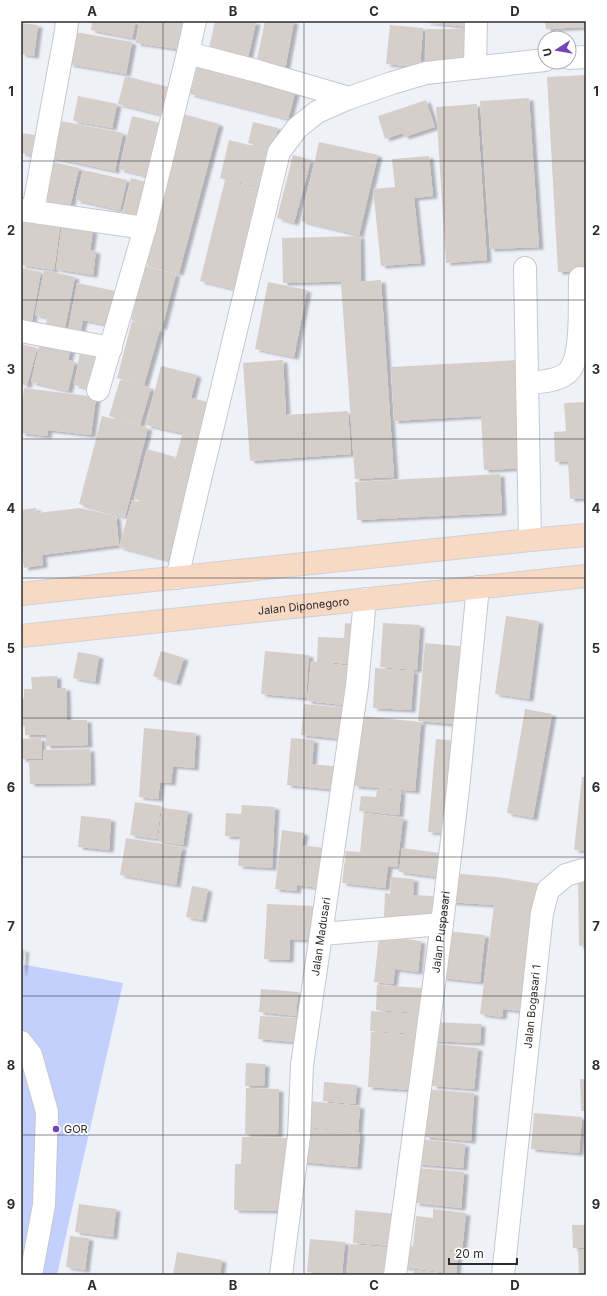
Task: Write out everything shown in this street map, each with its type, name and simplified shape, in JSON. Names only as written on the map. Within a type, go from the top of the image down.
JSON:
[{"type":"main road","points":[[21,594],[586,535]]},
{"type":"main road","name":"Jalan Diponegoro","points":[[21,636],[586,576]]},
{"type":"street","points":[[67,21],[27,210],[145,228]]},
{"type":"street","points":[[98,390],[145,228],[195,21]]},
{"type":"street","points":[[475,68],[476,21]]},
{"type":"street","points":[[188,53],[349,98]]},
{"type":"street","points":[[177,578],[196,492],[279,152],[297,128],[317,112],[349,98],[426,73],[537,61]]},
{"type":"street","points":[[525,268],[530,540]]},
{"type":"street","points":[[527,383],[546,382],[560,377],[570,371],[577,357],[580,278]]},
{"type":"street","points":[[21,331],[111,348]]},
{"type":"street","name":"Jalan Puspasari","points":[[395,1275],[442,924],[458,789],[478,587]]},
{"type":"street","name":"Jalan Madusari","points":[[281,1275],[299,1136],[302,1066],[357,686],[364,599]]},
{"type":"street","name":"Jalan Bogasari 1","points":[[503,1275],[542,913],[548,890],[566,875],[586,869]]},
{"type":"street","points":[[322,934],[442,924]]},
{"type":"street","points":[[21,1042],[30,1055],[47,1112],[44,1205],[31,1275]]},
{"type":"shaded area","name":"GOR","points":[[21,964],[123,983],[57,1275],[21,1275]]},
{"type":"building","points":[[92,21],[136,21],[132,38],[91,30]]},
{"type":"building","points":[[139,21],[187,21],[183,50],[136,43]]},
{"type":"building","points":[[215,21],[256,22],[247,62],[208,53]]},
{"type":"building","points":[[265,21],[294,21],[285,70],[256,64]]},
{"type":"building","points":[[426,21],[468,21],[467,27]]},
{"type":"building","points":[[545,21],[586,21],[586,27],[546,29]]},
{"type":"building","points":[[21,23],[38,25],[34,56],[21,54]]},
{"type":"building","points":[[390,25],[423,28],[420,67],[386,64]]},
{"type":"building","points":[[426,29],[469,29],[469,61],[425,61]]},
{"type":"building","points":[[75,32],[132,42],[126,74],[69,64]]},
{"type":"building","points":[[199,60],[297,86],[288,119],[190,94]]},
{"type":"building","points":[[586,75],[586,271],[558,272],[547,77]]},
{"type":"building","points":[[125,76],[168,87],[162,115],[118,104]]},
{"type":"building","points":[[78,96],[117,104],[112,128],[73,121]]},
{"type":"building","points":[[529,98],[539,247],[490,249],[480,101]]},
{"type":"building","points":[[426,100],[435,127],[404,137],[403,133],[385,139],[378,116]]},
{"type":"building","points":[[477,104],[487,260],[446,263],[436,107]]},
{"type":"building","points":[[183,114],[219,124],[179,273],[143,263]]},
{"type":"building","points":[[132,116],[168,125],[154,178],[119,169]]},
{"type":"building","points":[[56,120],[123,133],[115,171],[49,157]]},
{"type":"building","points":[[253,122],[278,128],[273,149],[248,143]]},
{"type":"building","points":[[21,133],[41,136],[38,156],[21,153]]},
{"type":"building","points":[[229,140],[273,151],[264,188],[220,178]]},
{"type":"building","points":[[319,142],[378,155],[359,235],[301,221]]},
{"type":"building","points":[[293,155],[311,160],[294,223],[277,218]]},
{"type":"building","points":[[429,156],[433,196],[414,198],[421,263],[381,266],[373,189],[395,187],[392,159]]},
{"type":"building","points":[[53,162],[79,168],[70,207],[44,201]]},
{"type":"building","points":[[83,170],[127,180],[120,210],[76,200]]},
{"type":"building","points":[[131,178],[153,184],[144,223],[121,217]]},
{"type":"building","points":[[225,180],[263,190],[238,290],[200,281]]},
{"type":"building","points":[[21,217],[61,221],[54,270],[21,265]]},
{"type":"building","points":[[62,225],[93,230],[90,250],[96,251],[93,275],[56,269]]},
{"type":"building","points":[[360,236],[361,281],[283,283],[282,238]]},
{"type":"building","points":[[145,266],[176,274],[162,328],[131,320]]},
{"type":"building","points":[[21,268],[41,272],[31,326],[21,324]]},
{"type":"building","points":[[44,270],[75,277],[64,333],[45,329],[47,317],[35,315]]},
{"type":"building","points":[[381,280],[394,477],[355,479],[341,283]]},
{"type":"building","points":[[268,282],[307,290],[294,357],[255,349]]},
{"type":"building","points":[[77,283],[120,292],[113,326],[83,320],[80,334],[68,331]]},
{"type":"building","points":[[132,321],[160,329],[144,385],[117,378]]},
{"type":"building","points":[[41,337],[72,345],[68,360],[75,362],[68,391],[31,382]]},
{"type":"building","points":[[21,344],[37,348],[27,386],[21,384]]},
{"type":"building","points":[[81,347],[102,352],[95,390],[74,385]]},
{"type":"building","points":[[283,360],[286,415],[348,411],[351,454],[250,461],[243,363]]},
{"type":"building","points":[[519,360],[525,468],[484,470],[481,416],[394,421],[391,367]]},
{"type":"building","points":[[161,366],[197,375],[182,433],[146,425]]},
{"type":"building","points":[[120,380],[151,388],[140,425],[109,416]]},
{"type":"building","points":[[24,388],[96,397],[91,435],[48,430],[47,436],[21,433],[21,413]]},
{"type":"building","points":[[192,398],[217,405],[199,472],[174,465]]},
{"type":"building","points":[[586,402],[586,498],[570,499],[568,461],[555,462],[554,432],[566,431],[564,403]]},
{"type":"building","points":[[102,416],[148,428],[125,517],[79,504]]},
{"type":"building","points":[[147,449],[175,457],[173,466],[194,472],[184,512],[134,499]]},
{"type":"building","points":[[500,474],[502,513],[357,520],[355,482]]},
{"type":"building","points":[[132,500],[181,513],[168,560],[119,547]]},
{"type":"building","points":[[36,508],[37,513],[80,508],[116,516],[119,545],[42,555],[43,565],[24,568],[21,546],[21,510]]},
{"type":"building","points":[[506,616],[539,621],[529,699],[495,694]]},
{"type":"building","points":[[345,623],[360,624],[357,664],[317,662],[318,637],[344,638]]},
{"type":"building","points":[[383,623],[420,625],[417,670],[380,667]]},
{"type":"building","points":[[425,643],[470,647],[463,725],[418,721]]},
{"type":"building","points":[[161,651],[184,658],[176,683],[153,676]]},
{"type":"building","points":[[265,651],[309,655],[306,698],[261,694]]},
{"type":"building","points":[[78,652],[99,656],[95,682],[73,678]]},
{"type":"building","points":[[311,661],[357,667],[352,706],[307,701]]},
{"type":"building","points":[[375,668],[414,671],[411,710],[373,708]]},
{"type":"building","points":[[57,676],[57,688],[66,688],[67,720],[87,720],[88,745],[46,746],[46,735],[25,735],[25,726],[21,726],[21,698],[24,698],[24,689],[32,689],[31,677]]},
{"type":"building","points":[[304,704],[346,708],[343,739],[301,735]]},
{"type":"building","points":[[525,709],[552,714],[533,818],[507,813]]},
{"type":"building","points":[[361,716],[421,722],[415,791],[354,786]]},
{"type":"building","points":[[144,728],[196,733],[194,768],[173,766],[171,783],[160,782],[158,799],[139,797]]},
{"type":"building","points":[[41,738],[42,759],[21,759],[21,739]]},
{"type":"building","points":[[291,738],[314,740],[312,764],[341,767],[339,790],[287,785]]},
{"type":"building","points":[[436,739],[461,741],[452,834],[428,832]]},
{"type":"building","points":[[90,749],[91,783],[30,784],[29,760],[43,760],[43,750]]},
{"type":"building","points":[[582,777],[586,777],[586,851],[574,850]]},
{"type":"building","points":[[377,789],[401,791],[399,815],[359,811],[361,796],[376,797]]},
{"type":"building","points":[[135,802],[161,806],[157,839],[130,835]]},
{"type":"building","points":[[242,805],[275,807],[272,868],[238,866],[240,837],[225,836],[226,813],[241,814]]},
{"type":"building","points":[[162,808],[188,811],[183,845],[158,841]]},
{"type":"building","points":[[364,813],[403,818],[397,867],[388,866],[385,888],[342,883],[346,851],[360,852]]},
{"type":"building","points":[[81,816],[111,819],[109,850],[78,847]]},
{"type":"building","points":[[282,830],[304,833],[302,845],[324,848],[320,888],[297,885],[296,891],[275,889]]},
{"type":"building","points":[[126,838],[182,847],[176,885],[120,875]]},
{"type":"building","points":[[402,848],[448,854],[445,878],[399,872]]},
{"type":"building","points":[[449,873],[497,877],[548,885],[530,1012],[503,1009],[502,1017],[480,1014],[494,905],[447,902]]},
{"type":"building","points":[[578,876],[586,876],[586,946],[579,946]]},
{"type":"building","points":[[391,877],[414,879],[413,895],[433,896],[432,921],[384,918],[385,893],[390,894]]},
{"type":"building","points":[[192,886],[208,889],[202,920],[186,917]]},
{"type":"building","points":[[267,904],[314,906],[313,940],[290,939],[289,960],[264,959]]},
{"type":"building","points":[[446,931],[485,935],[480,982],[442,978]]},
{"type":"building","points":[[379,936],[421,941],[418,972],[395,969],[393,984],[374,982]]},
{"type":"building","points":[[21,949],[25,950],[22,973],[21,973]]},
{"type":"building","points":[[377,985],[422,988],[421,1013],[376,1010]]},
{"type":"building","points":[[261,989],[298,992],[296,1016],[259,1012]]},
{"type":"building","points":[[371,1011],[420,1014],[419,1034],[370,1031]]},
{"type":"building","points":[[260,1016],[297,1018],[296,1042],[258,1039]]},
{"type":"building","points":[[431,1022],[481,1024],[480,1043],[430,1041]]},
{"type":"building","points":[[371,1032],[416,1035],[412,1090],[368,1087]]},
{"type":"building","points":[[435,1044],[478,1048],[474,1089],[432,1086]]},
{"type":"building","points":[[246,1063],[265,1064],[264,1086],[245,1086]]},
{"type":"building","points":[[580,1079],[586,1079],[586,1111],[581,1111]]},
{"type":"building","points":[[324,1082],[357,1085],[355,1104],[323,1101]]},
{"type":"building","points":[[246,1088],[279,1089],[278,1135],[245,1134]]},
{"type":"building","points":[[425,1089],[474,1093],[471,1141],[425,1137]]},
{"type":"building","points":[[308,1101],[360,1106],[358,1132],[306,1127]]},
{"type":"building","points":[[534,1113],[582,1117],[579,1153],[531,1149]]},
{"type":"building","points":[[304,1128],[360,1133],[357,1167],[301,1162]]},
{"type":"building","points":[[242,1137],[288,1138],[286,1211],[234,1210],[235,1164],[241,1164]]},
{"type":"building","points":[[419,1139],[465,1144],[463,1168],[417,1164]]},
{"type":"building","points":[[418,1168],[464,1172],[461,1208],[415,1203]]},
{"type":"building","points":[[79,1204],[116,1209],[113,1237],[75,1232]]},
{"type":"building","points":[[433,1209],[466,1213],[462,1251],[413,1246],[416,1216],[433,1218]]},
{"type":"building","points":[[355,1210],[396,1214],[393,1246],[353,1243]]},
{"type":"building","points":[[572,1225],[586,1225],[586,1248],[573,1248]]},
{"type":"building","points":[[70,1236],[89,1238],[85,1270],[66,1267]]},
{"type":"building","points":[[310,1239],[345,1242],[342,1275],[307,1272]]},
{"type":"building","points":[[350,1244],[393,1248],[391,1275],[347,1275]]},
{"type":"building","points":[[406,1245],[458,1252],[456,1274],[403,1267]]},
{"type":"building","points":[[578,1249],[586,1249],[586,1275],[579,1275]]},
{"type":"building","points":[[177,1252],[222,1260],[220,1275],[173,1275]]},
{"type":"building","points":[[414,1270],[448,1274],[448,1275],[413,1275]]},
{"type":"place","name":"GOR","points":[[56,1129]]}]
